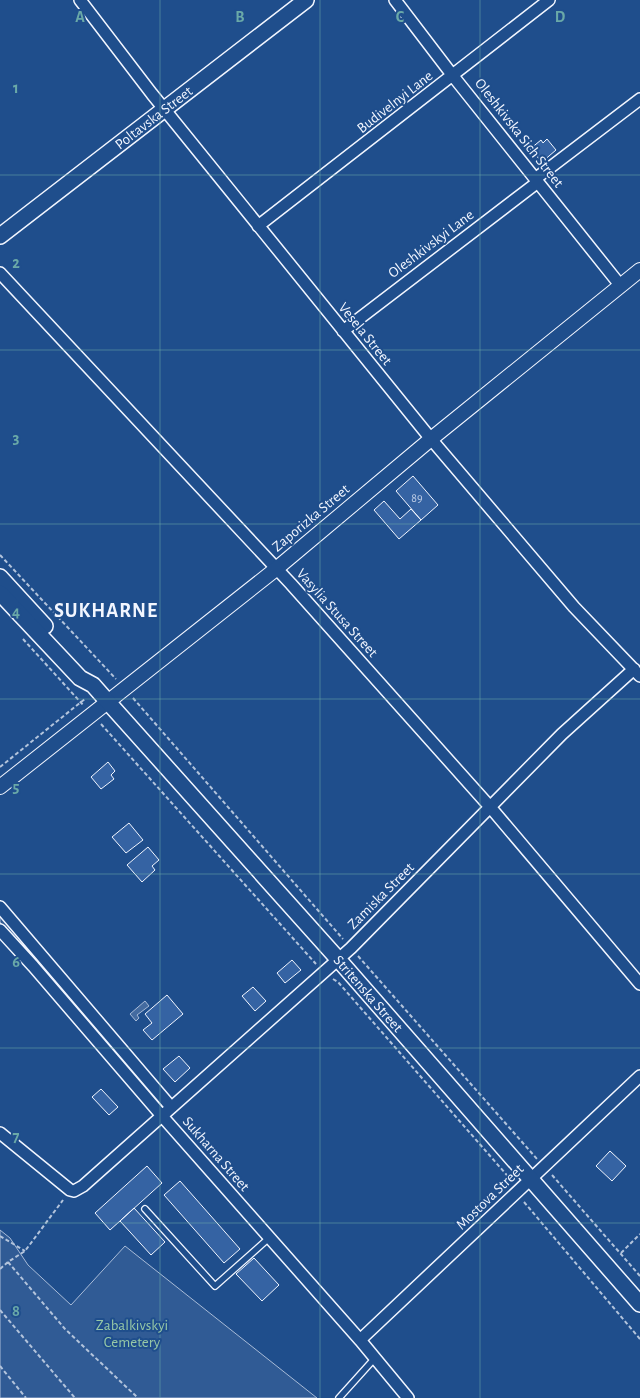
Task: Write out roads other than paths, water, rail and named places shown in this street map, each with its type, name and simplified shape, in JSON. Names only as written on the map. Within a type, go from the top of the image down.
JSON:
[{"type":"main road","name":"Poltavska Street","points":[[0,236],[306,0]]},
{"type":"main road","name":"Stritenska Street","points":[[0,577],[88,672],[95,687],[108,702],[338,959],[640,1304]]},
{"type":"main road","name":"Stritenska Street","points":[[0,593],[80,678],[95,687]]},
{"type":"street","name":"Vesela Street","points":[[80,0],[258,226],[431,440],[574,607],[637,672]]},
{"type":"street","name":"Oleshkivska Sich Street","points":[[395,0],[620,286]]},
{"type":"street","name":"Budivelnyi Lane","points":[[258,226],[549,0]]},
{"type":"street","name":"Oleshkivskyi Lane","points":[[343,331],[640,99]]},
{"type":"street","name":"Vasylia Stusa Street","points":[[0,273],[276,569],[491,808],[640,984]]},
{"type":"street","name":"Zaporizka Street","points":[[0,787],[276,569],[620,286],[638,277]]},
{"type":"street","name":"Zamiska Street","points":[[0,1132],[70,1190],[74,1191],[83,1186],[351,948],[562,734],[637,672]]},
{"type":"street","name":"Sukharna Street","points":[[0,907],[171,1107]]},
{"type":"street","name":"Sukharna Street","points":[[0,930],[360,1340],[408,1398]]},
{"type":"street","name":"Mostova Street","points":[[360,1340],[640,1076]]},
{"type":"lane","points":[[33,966],[42,958]]},
{"type":"lane","points":[[145,1209],[215,1286],[270,1238]]},
{"type":"lane","points":[[339,1398],[375,1358]]},
{"type":"district","name":"SUKHARNE","points":[[106,611]]},
{"type":"park label","name":"Zabalkivskyi Cemetery","points":[[132,1334]]}]
